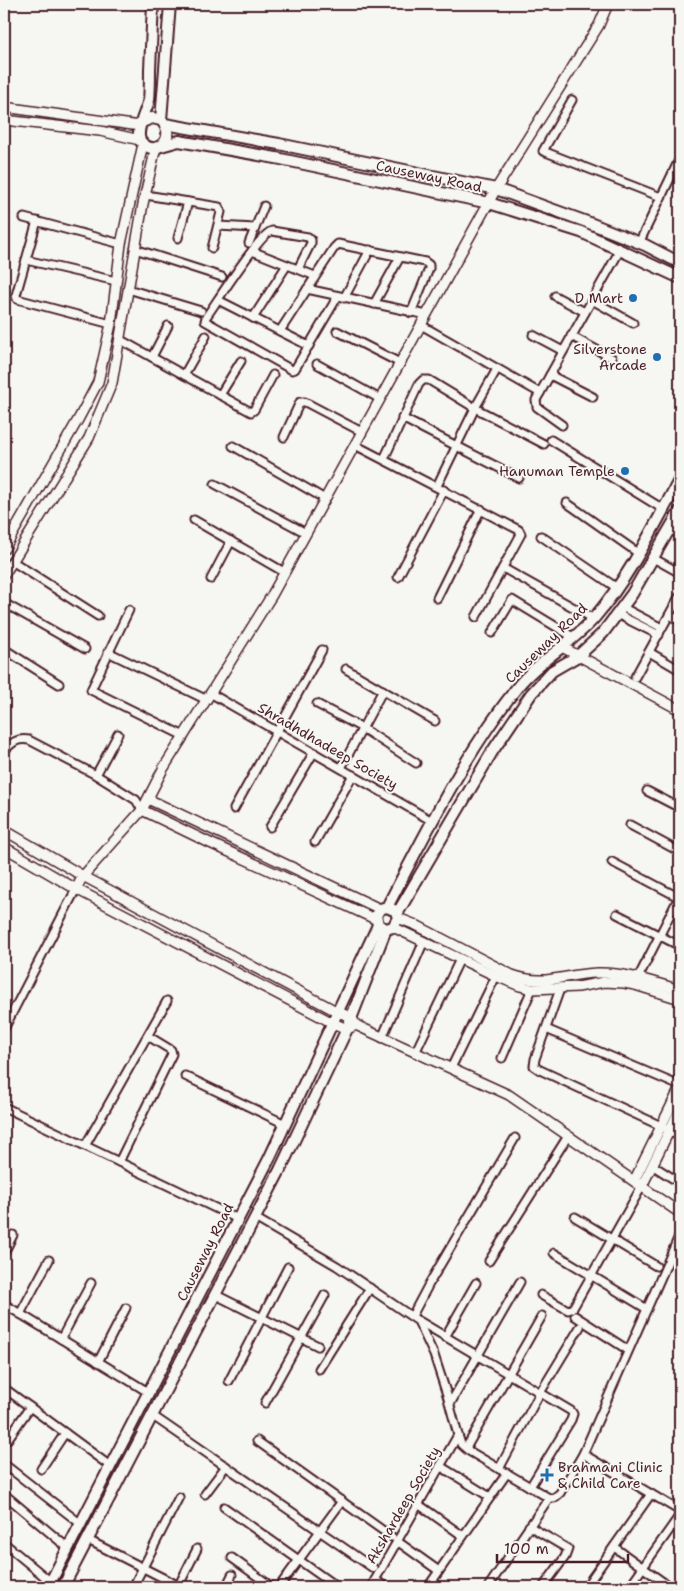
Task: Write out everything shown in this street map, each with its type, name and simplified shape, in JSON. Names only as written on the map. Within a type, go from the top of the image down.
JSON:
[{"type":"main road","points":[[153,4],[149,99],[138,136],[147,147],[158,147],[164,142],[168,133],[163,122],[170,4]]},
{"type":"main road","points":[[141,124],[152,118],[163,122]]},
{"type":"main road","name":"Causeway Road","points":[[163,122],[496,189],[586,222],[638,243],[680,263]]},
{"type":"main road","name":"Causeway Road","points":[[158,147],[179,141],[266,156],[488,203],[581,232],[680,278]]},
{"type":"main road","name":"Causeway Road","points":[[388,922],[376,915],[384,908],[432,821],[481,739],[520,684],[540,663],[562,647],[594,618],[617,588],[680,479]]},
{"type":"main road","name":"Causeway Road","points":[[49,1584],[246,1204],[338,1012],[388,922],[492,752],[531,694],[552,671],[578,656],[603,633],[632,594],[680,511]]},
{"type":"main road","points":[[384,908],[394,909],[388,922]]},
{"type":"main road","name":"Causeway Road","points":[[63,1587],[258,1214],[352,1024],[388,922]]},
{"type":"main road","points":[[246,1204],[258,1214]]},
{"type":"main road","points":[[232,1230],[245,1238]]},
{"type":"street","points":[[4,1029],[83,876],[142,810],[163,769],[284,572],[496,189],[599,25],[608,4]]},
{"type":"street","points":[[572,100],[543,151],[661,197]]},
{"type":"street","points":[[4,107],[141,124]]},
{"type":"street","points":[[4,120],[100,131],[141,142],[121,244],[111,324],[98,382],[4,549]]},
{"type":"street","points":[[4,575],[89,438],[112,383],[135,249],[158,147]]},
{"type":"street","points":[[638,243],[680,158]]},
{"type":"street","points":[[146,195],[219,207],[221,212],[212,248]]},
{"type":"street","points":[[178,238],[188,202]]},
{"type":"street","points":[[249,243],[264,206]]},
{"type":"street","points":[[24,218],[121,244]]},
{"type":"street","points":[[37,221],[16,294],[17,299],[111,324]]},
{"type":"street","points":[[218,226],[255,228]]},
{"type":"street","points":[[298,269],[311,240],[308,237],[272,231],[267,232],[205,321],[288,369],[296,369],[370,250]]},
{"type":"street","points":[[280,332],[315,276],[338,244],[425,262],[429,265],[411,313]]},
{"type":"street","points":[[135,249],[222,277]]},
{"type":"street","points":[[562,424],[537,407],[536,400],[620,250]]},
{"type":"street","points":[[252,251],[315,276]]},
{"type":"street","points":[[374,304],[400,257]]},
{"type":"street","points":[[26,260],[116,281]]},
{"type":"street","points":[[253,318],[287,265]]},
{"type":"street","points":[[128,289],[201,311]]},
{"type":"street","points":[[307,289],[426,315]]},
{"type":"street","points":[[555,296],[585,312]]},
{"type":"street","points":[[218,300],[309,346]]},
{"type":"street","points":[[592,300],[633,322]]},
{"type":"street","points":[[421,325],[540,393]]},
{"type":"street","points":[[152,357],[168,326]]},
{"type":"street","points":[[337,332],[400,363]]},
{"type":"street","points":[[533,335],[563,351]]},
{"type":"street","points":[[184,374],[206,336]]},
{"type":"street","points":[[571,336],[612,358]]},
{"type":"street","points":[[119,339],[251,412],[274,376]]},
{"type":"street","points":[[220,396],[241,361]]},
{"type":"street","points":[[317,364],[380,399]]},
{"type":"street","points":[[436,486],[497,369]]},
{"type":"street","points":[[550,375],[592,397]]},
{"type":"street","points":[[384,459],[402,418],[419,384],[423,380],[429,380],[476,408],[544,444]]},
{"type":"street","points":[[284,436],[300,402],[306,402],[362,432]]},
{"type":"street","points":[[79,418],[96,423]]},
{"type":"street","points":[[402,418],[518,478]]},
{"type":"street","points":[[551,440],[663,509]]},
{"type":"street","points":[[355,444],[515,527],[521,534],[476,617]]},
{"type":"street","points":[[233,446],[325,499]]},
{"type":"street","points":[[215,484],[306,533]]},
{"type":"street","points":[[398,577],[444,490]]},
{"type":"street","points":[[567,503],[638,553]]},
{"type":"street","points":[[437,598],[481,509]]},
{"type":"street","points":[[194,520],[284,572]]},
{"type":"street","points":[[670,529],[680,535]]},
{"type":"street","points":[[541,536],[617,588]]},
{"type":"street","points":[[211,579],[231,541]]},
{"type":"street","points":[[653,558],[678,571],[680,562]]},
{"type":"street","points":[[12,562],[98,616]]},
{"type":"street","points":[[503,568],[594,618]]},
{"type":"street","points":[[635,677],[679,597]]},
{"type":"street","points":[[492,633],[512,600],[573,637]]},
{"type":"street","points":[[4,603],[85,649]]},
{"type":"street","points":[[129,610],[91,690],[184,736]]},
{"type":"street","points":[[620,611],[661,631]]},
{"type":"street","points":[[670,615],[680,621]]},
{"type":"street","points":[[562,647],[680,710]]},
{"type":"street","points":[[4,649],[59,684]]},
{"type":"street","points":[[234,810],[322,650]]},
{"type":"street","name":"Shradhdhadeep Society","points":[[108,652],[208,696],[277,731],[432,821]]},
{"type":"street","points":[[649,652],[680,670]]},
{"type":"street","points":[[346,669],[436,721]]},
{"type":"street","points":[[341,768],[383,690]]},
{"type":"street","points":[[317,704],[362,728],[416,763]]},
{"type":"street","points":[[96,775],[118,734]]},
{"type":"street","points":[[4,752],[15,740],[21,738],[29,740],[96,775],[136,800],[142,810],[210,843],[388,922],[460,959],[520,986],[532,990],[560,989],[604,982],[624,983],[680,999]]},
{"type":"street","points":[[270,827],[314,752]]},
{"type":"street","points":[[315,842],[353,775]]},
{"type":"street","points":[[647,791],[680,808]]},
{"type":"street","points":[[136,800],[148,799],[384,908]]},
{"type":"street","points":[[630,825],[680,852]]},
{"type":"street","points":[[4,830],[83,876],[338,1012],[352,1024],[509,1095],[680,1213]]},
{"type":"street","points":[[4,847],[76,890],[333,1022],[352,1024]]},
{"type":"street","points":[[612,862],[680,897],[638,978]]},
{"type":"street","points":[[617,914],[680,946]]},
{"type":"street","points":[[388,922],[459,947],[525,980],[538,981],[595,973],[638,978],[680,990]]},
{"type":"street","points":[[382,1038],[424,941]]},
{"type":"street","points":[[415,1053],[460,959]]},
{"type":"street","points":[[451,1068],[496,976]]},
{"type":"street","points":[[560,989],[534,1066],[665,1128],[680,1137]]},
{"type":"street","points":[[502,1058],[532,990]]},
{"type":"street","points":[[85,1146],[167,1002]]},
{"type":"street","points":[[541,1295],[570,1310],[642,1186],[652,1165],[680,1087],[546,1029]]},
{"type":"street","points":[[119,1162],[172,1054],[172,1050],[148,1036]]},
{"type":"street","points":[[185,1076],[285,1124]]},
{"type":"street","points":[[4,1107],[238,1219]]},
{"type":"street","points":[[634,1180],[665,1128],[680,1109]]},
{"type":"street","points":[[489,1261],[568,1136]]},
{"type":"street","points":[[415,1318],[430,1284],[515,1138]]},
{"type":"street","points":[[652,1165],[680,1183]]},
{"type":"street","points":[[258,1214],[445,1337],[571,1411],[573,1414],[530,1487]]},
{"type":"street","points":[[575,1217],[656,1266]]},
{"type":"street","points":[[415,1318],[434,1355],[461,1444],[530,1487],[549,1498],[554,1498],[560,1493],[583,1454],[680,1234]]},
{"type":"street","points":[[4,1253],[13,1235]]},
{"type":"street","points":[[554,1253],[646,1309]]},
{"type":"street","points":[[20,1314],[49,1260]]},
{"type":"street","points":[[229,1381],[288,1267]]},
{"type":"street","points":[[450,1404],[520,1282]]},
{"type":"street","points":[[61,1339],[91,1283]]},
{"type":"street","points":[[445,1337],[476,1284]]},
{"type":"street","points":[[319,1369],[370,1288]]},
{"type":"street","points":[[216,1295],[318,1346]]},
{"type":"street","points":[[265,1402],[324,1295]]},
{"type":"street","points":[[4,1304],[148,1392]]},
{"type":"street","points":[[98,1362],[126,1308]]},
{"type":"street","points":[[466,1448],[542,1316]]},
{"type":"street","points":[[575,1316],[628,1350]]},
{"type":"street","points":[[500,1469],[540,1393],[580,1327]]},
{"type":"street","points":[[4,1388],[110,1466]]},
{"type":"street","points":[[7,1440],[30,1407]]},
{"type":"street","points":[[153,1416],[373,1568]]},
{"type":"street","points":[[41,1469],[65,1433]]},
{"type":"street","name":"Akshardeep Society","points":[[371,1587],[395,1539],[418,1504],[458,1435]]},
{"type":"street","points":[[257,1441],[439,1571]]},
{"type":"street","points":[[583,1454],[680,1511]]},
{"type":"street","points":[[4,1464],[81,1524]]},
{"type":"street","points":[[205,1494],[226,1466]]},
{"type":"street","points":[[440,1466],[490,1497]]},
{"type":"street","points":[[428,1587],[506,1473]]},
{"type":"street","points":[[4,1494],[68,1548]]},
{"type":"street","points":[[587,1585],[651,1494]]},
{"type":"street","points":[[133,1587],[178,1497]]},
{"type":"street","points":[[488,1587],[549,1498]]},
{"type":"street","points":[[278,1587],[342,1501]]},
{"type":"street","points":[[418,1504],[463,1536]]},
{"type":"street","points":[[224,1507],[337,1587]]},
{"type":"street","points":[[629,1587],[680,1515]]},
{"type":"street","points":[[529,1526],[568,1549],[543,1587]]},
{"type":"street","points":[[88,1540],[179,1587],[197,1550]]},
{"type":"street","points":[[4,1543],[49,1584]]},
{"type":"street","points":[[614,1547],[670,1587]]},
{"type":"street","points":[[232,1558],[272,1587]]},
{"type":"street","points":[[226,1587],[232,1575]]},
{"type":"street","points":[[375,1580],[387,1587]]},
{"type":"street","points":[[676,1587],[680,1581]]},
{"type":"place","name":"D Mart","points":[[633,298]]},
{"type":"place","name":"Silverstone Arcade","points":[[657,357]]},
{"type":"place","name":"Hanuman Temple","points":[[625,471]]},
{"type":"place","name":"Brahmani Clinic & Child Care","points":[[547,1475]]}]
